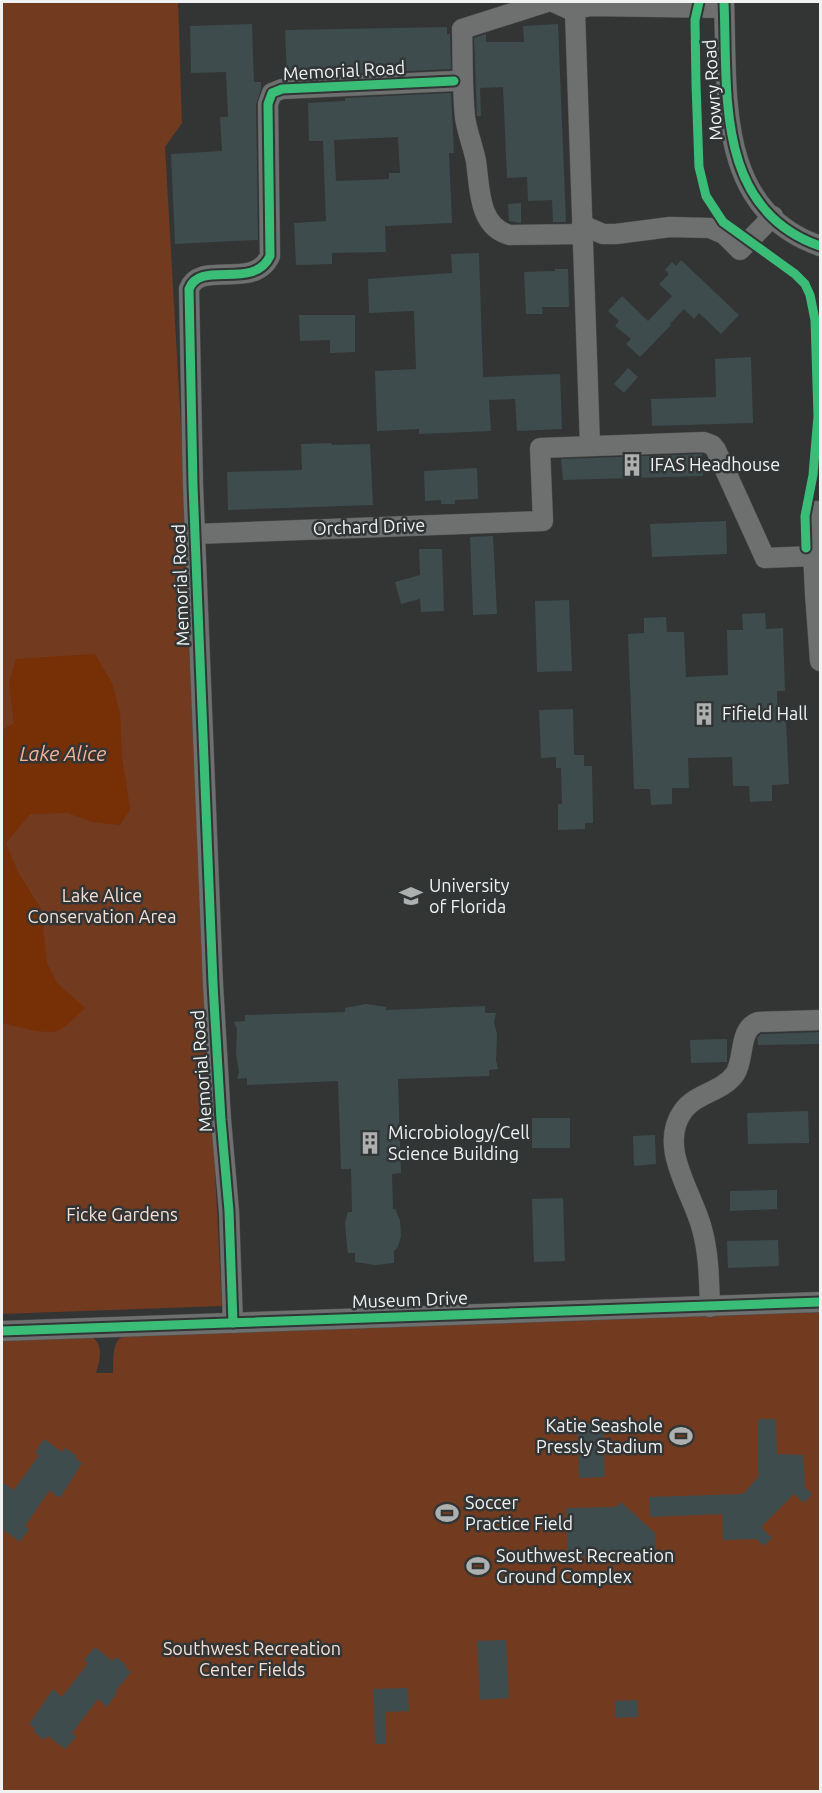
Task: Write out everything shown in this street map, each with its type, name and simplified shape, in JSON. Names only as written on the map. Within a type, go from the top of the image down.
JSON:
[{"type":"street","points":[[547,2],[462,29],[465,116],[475,159],[479,194],[487,216],[494,227],[510,236],[582,229],[616,234],[662,227],[710,228],[724,234],[740,250],[772,216]]},
{"type":"street","points":[[553,2],[575,12]]},
{"type":"street","points":[[575,12],[591,6],[724,5]]},
{"type":"street","name":"Mowry Road","points":[[724,5],[729,119],[733,147],[747,183],[772,216],[790,231],[820,246]]},
{"type":"street","points":[[575,12],[590,445],[704,441],[710,443],[716,450],[765,558],[813,556]]},
{"type":"street","name":"Memorial Road","points":[[233,1323],[229,1210],[213,984],[195,534],[189,288],[201,276],[258,271],[267,265],[270,256],[268,104],[271,95],[276,90],[454,81]]},
{"type":"street","points":[[584,267],[591,257],[616,234]]},
{"type":"street","name":"Orchard Drive","points":[[195,534],[543,521],[540,448],[590,445]]},
{"type":"street","points":[[820,511],[811,511],[820,661]]},
{"type":"street","points":[[710,1306],[709,1272],[702,1229],[676,1160],[675,1139],[678,1121],[689,1104],[728,1082],[735,1074],[745,1037],[752,1024],[820,1020]]},
{"type":"street","name":"Museum Drive","points":[[2,1331],[820,1302]]},
{"type":"green space","name":"Lake Alice Conservation Area","points":[[2,2],[178,2],[182,123],[165,147],[187,531],[206,999],[222,1306],[2,1314]]},
{"type":"green space","name":"Southwest Recreation Ground Complex","points":[[820,1312],[820,1791],[2,1792],[2,1341],[92,1337],[100,1349],[96,1373],[113,1373],[115,1347],[123,1336]]},
{"type":"water","name":"Lake Alice","points":[[95,654],[112,683],[120,713],[122,756],[130,809],[120,825],[92,822],[68,813],[30,814],[6,843],[18,872],[41,909],[47,963],[57,983],[85,1008],[59,1030],[39,1031],[2,1023],[2,730],[14,723],[9,683],[16,659]]},
{"type":"building","points":[[252,24],[254,82],[261,82],[256,104],[258,240],[175,244],[171,154],[222,151],[220,117],[228,117],[226,72],[191,73],[190,26]]},
{"type":"building","points":[[558,24],[566,222],[553,222],[552,200],[528,201],[527,177],[507,178],[503,87],[480,88],[481,116],[477,116],[474,38],[486,34],[486,42],[524,42],[523,26]]},
{"type":"building","points":[[447,27],[447,34],[450,34],[451,69],[287,77],[285,30]]},
{"type":"building","points":[[451,93],[454,153],[449,153],[452,223],[385,226],[386,252],[332,253],[332,264],[296,265],[294,223],[326,221],[323,141],[309,141],[308,103],[345,101],[345,98]],"holes":[[[398,137],[400,173],[389,173],[389,179],[336,181],[334,140]]]},
{"type":"building","points":[[521,203],[521,223],[509,221],[508,204]]},
{"type":"building","points":[[479,253],[483,377],[560,374],[562,429],[517,431],[515,399],[489,400],[491,431],[419,434],[419,429],[377,431],[375,371],[416,369],[414,311],[369,313],[368,279],[452,273],[451,254]]},
{"type":"building","points":[[681,260],[739,315],[721,334],[699,313],[694,319],[684,309],[640,357],[626,344],[631,339],[615,326],[619,321],[608,311],[622,296],[648,321],[672,296],[659,284],[669,274],[665,270],[672,262],[676,266]]},
{"type":"building","points":[[555,269],[568,269],[569,307],[542,307],[543,314],[526,314],[524,272],[555,271]]},
{"type":"building","points":[[299,315],[355,315],[355,352],[330,353],[330,340],[300,341]]},
{"type":"building","points":[[751,357],[753,423],[652,426],[651,399],[716,397],[715,359]]},
{"type":"building","points":[[628,368],[638,377],[624,393],[614,384]]},
{"type":"building","points":[[331,443],[332,445],[370,444],[373,505],[228,510],[227,472],[302,470],[301,444]]},
{"type":"building","name":"IFAS Headhouse","points":[[702,454],[703,476],[563,480],[561,459]]},
{"type":"building","points":[[477,468],[478,499],[455,500],[455,504],[441,504],[441,500],[425,501],[424,471]]},
{"type":"building","points":[[726,521],[727,554],[652,557],[650,524]]},
{"type":"building","points":[[493,536],[497,614],[473,615],[470,537]]},
{"type":"building","points":[[419,549],[442,549],[444,611],[421,612],[420,599],[401,604],[395,582],[420,575]]},
{"type":"building","points":[[569,600],[572,671],[537,672],[535,601]]},
{"type":"building","name":"Fifield Hall","points":[[765,613],[766,629],[783,628],[785,691],[777,691],[778,721],[786,721],[789,784],[772,785],[772,801],[750,802],[749,786],[733,786],[732,757],[688,758],[689,788],[672,788],[672,804],[651,805],[650,789],[634,789],[628,634],[644,633],[644,618],[666,617],[667,632],[684,632],[686,677],[728,675],[727,630],[743,630],[742,614]]},
{"type":"building","points":[[573,709],[574,755],[584,755],[584,766],[592,766],[593,823],[585,823],[585,829],[558,830],[558,804],[562,804],[561,768],[556,768],[556,757],[541,758],[539,710]]},
{"type":"building","name":"Microbiology/Cell Science Building","points":[[366,1004],[386,1007],[386,1010],[485,1006],[485,1013],[496,1013],[494,1022],[497,1034],[498,1069],[489,1070],[489,1076],[398,1079],[401,1173],[392,1174],[393,1209],[400,1220],[401,1236],[398,1247],[394,1251],[394,1263],[375,1265],[355,1262],[355,1253],[348,1253],[345,1223],[348,1212],[352,1212],[351,1169],[341,1169],[338,1081],[247,1085],[247,1078],[237,1079],[239,1073],[236,1053],[237,1029],[234,1022],[245,1021],[245,1015],[345,1012],[345,1008]]},
{"type":"building","points":[[820,1032],[820,1044],[758,1045],[757,1038],[761,1034]]},
{"type":"building","points":[[727,1039],[727,1062],[691,1063],[690,1040]]},
{"type":"building","points":[[808,1111],[809,1143],[748,1144],[747,1113]]},
{"type":"building","points":[[532,1118],[570,1118],[570,1148],[532,1148]]},
{"type":"building","points":[[655,1135],[656,1164],[634,1166],[633,1136]]},
{"type":"building","points":[[777,1190],[777,1209],[730,1211],[730,1191]]},
{"type":"building","points":[[563,1198],[565,1261],[534,1262],[532,1199]]},
{"type":"building","points":[[778,1240],[779,1266],[728,1268],[727,1241]]},
{"type":"building","points":[[758,1419],[776,1419],[777,1454],[803,1455],[805,1487],[812,1494],[804,1503],[794,1494],[761,1527],[772,1538],[764,1546],[756,1539],[723,1540],[722,1514],[650,1517],[649,1497],[743,1494],[758,1477]]},
{"type":"building","points":[[603,1423],[605,1477],[579,1478],[577,1425]]},
{"type":"building","points":[[44,1439],[62,1452],[65,1448],[77,1456],[75,1458],[82,1463],[60,1498],[49,1491],[25,1526],[29,1529],[20,1542],[2,1529],[2,1482],[14,1490],[39,1455],[35,1453]]},
{"type":"building","points":[[621,1502],[655,1533],[656,1557],[614,1558],[614,1555],[568,1557],[566,1508],[616,1507]]},
{"type":"building","points":[[506,1640],[509,1698],[480,1700],[477,1641]]},
{"type":"building","points":[[95,1647],[112,1661],[116,1657],[131,1672],[115,1692],[117,1693],[107,1707],[98,1699],[72,1733],[76,1737],[65,1749],[48,1736],[44,1740],[33,1731],[35,1729],[29,1724],[53,1689],[62,1697],[88,1663],[84,1660]]},
{"type":"building","points":[[408,1688],[409,1711],[385,1712],[386,1744],[375,1744],[373,1689]]},
{"type":"building","points":[[637,1700],[638,1717],[615,1718],[615,1701]]},
{"type":"cycle path","points":[[699,2],[695,20],[696,84],[699,167],[706,196],[723,222],[795,274],[805,284],[810,295],[815,320],[818,416],[813,475],[805,516],[806,548]]},
{"type":"cycle path","points":[[724,2],[728,109],[734,144],[744,176],[761,205],[786,229],[820,246]]},
{"type":"cycle path","points":[[233,1323],[229,1211],[213,984],[193,485],[189,289],[195,280],[204,276],[252,272],[262,266],[270,256],[268,104],[272,93],[282,89],[454,81]]},
{"type":"cycle path","points":[[2,1331],[820,1302]]},
{"type":"place","name":"IFAS Headhouse","points":[[632,465]]},
{"type":"place","name":"Fifield Hall","points":[[704,714]]},
{"type":"place","name":"University of Florida","points":[[411,896]]},
{"type":"place","name":"Microbiology/Cell Science Building","points":[[370,1143]]},
{"type":"place","name":"Katie Seashole Pressly Stadium","points":[[681,1436]]},
{"type":"place","name":"Soccer Practice Field","points":[[447,1513]]},
{"type":"place","name":"Southwest Recreation Ground Complex","points":[[478,1566]]},
{"type":"park label","name":"Ficke Gardens","points":[[122,1215]]},
{"type":"park label","name":"Southwest Recreation Center Fields","points":[[252,1659]]}]
